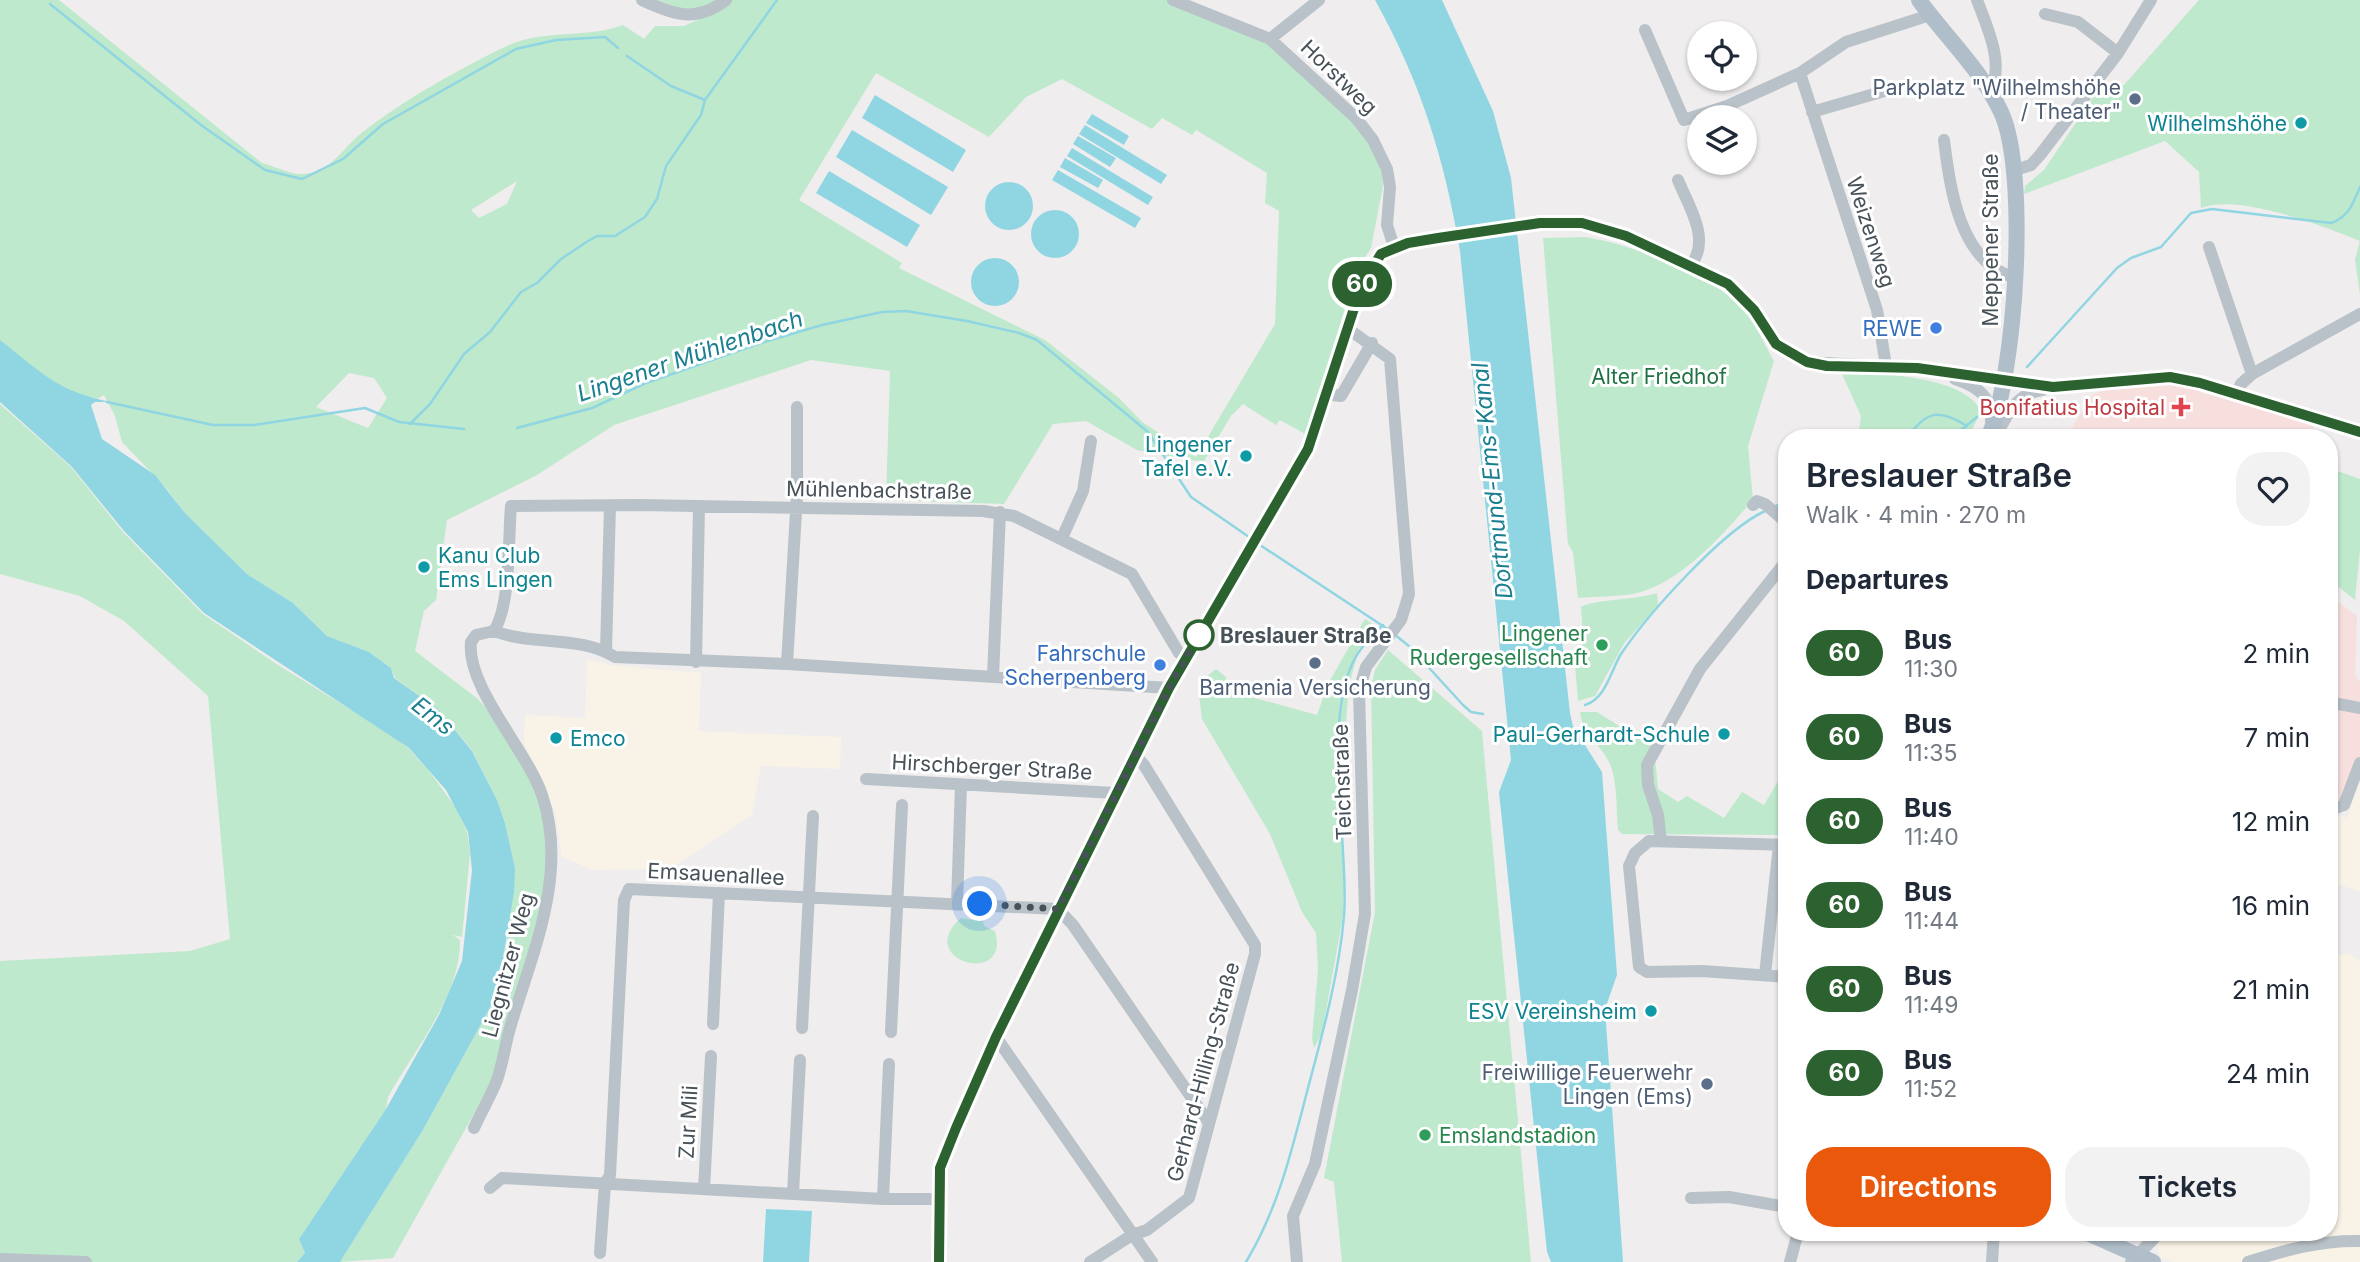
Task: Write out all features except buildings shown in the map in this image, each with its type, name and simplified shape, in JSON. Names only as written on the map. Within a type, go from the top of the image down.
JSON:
[{"type":"main road","name":"Meppener Straße","points":[[1919,0],[1989,92],[2007,128],[2015,170],[2013,277],[2006,381],[1990,429]]},
{"type":"main road","points":[[2103,1241],[2140,1260]]},
{"type":"street","points":[[642,0],[677,16],[689,17],[705,14],[726,0]]},
{"type":"street","name":"Horstweg","points":[[1173,0],[1270,39],[1356,118],[1373,140],[1387,169],[1390,187],[1387,225],[1394,247]]},
{"type":"street","points":[[1270,39],[1319,0]]},
{"type":"street","points":[[1977,0],[1989,33],[1996,69],[1997,79],[1989,92]]},
{"type":"street","points":[[2015,170],[2031,164],[2040,155],[2118,53],[2151,0]]},
{"type":"street","points":[[2045,14],[2078,22],[2118,53]]},
{"type":"street","points":[[1645,30],[1684,120],[1727,107],[1800,73],[1846,42],[1930,15]]},
{"type":"street","name":"Weizenweg","points":[[1800,73],[1877,310],[1886,366]]},
{"type":"street","points":[[1812,112],[1888,90]]},
{"type":"street","points":[[1944,140],[1951,190],[1965,232],[1992,268],[2013,277]]},
{"type":"street","points":[[1678,180],[1701,238],[1701,249],[1690,265]]},
{"type":"street","points":[[939,1262],[938,1199],[944,1155],[996,1037],[1169,688],[1308,449],[1324,394],[1370,266],[1381,254],[1394,247],[1438,238],[1570,221],[1626,236],[1690,265],[1737,291],[1776,344],[1796,358],[1827,366],[1917,368],[2006,381],[2074,386]]},
{"type":"street","points":[[2210,247],[2252,374]]},
{"type":"street","points":[[2236,394],[2241,384],[2252,374],[2360,314]]},
{"type":"street","name":"Teichstraße","points":[[1297,1262],[1293,1216],[1315,1164],[1350,1003],[1365,914],[1359,691],[1366,667],[1401,620],[1409,594],[1390,359],[1347,328]]},
{"type":"street","points":[[1324,394],[1341,396],[1371,344]]},
{"type":"street","points":[[1917,368],[1979,389],[1991,410],[1988,429]]},
{"type":"street","points":[[1999,429],[2013,404],[2040,390],[2167,377],[2200,383],[2360,432]]},
{"type":"street","points":[[788,664],[794,507],[797,495],[797,407]]},
{"type":"street","points":[[1062,538],[1083,491],[1091,441]]},
{"type":"street","points":[[1759,504],[1778,516]]},
{"type":"street","name":"Mühlenbachstraße","points":[[494,631],[500,622],[503,604],[511,506],[794,507],[1000,512],[1062,538],[1132,574],[1179,653],[1187,656]]},
{"type":"street","points":[[606,651],[610,506]]},
{"type":"street","points":[[696,662],[699,506]]},
{"type":"street","points":[[993,677],[1000,512]]},
{"type":"street","points":[[1655,841],[1658,815],[1648,785],[1647,765],[1700,669],[1778,571]]},
{"type":"street","points":[[494,631],[509,637],[591,645],[615,657],[788,664],[1169,688]]},
{"type":"street","name":"Liegnitzer Weg","points":[[474,1128],[497,1081],[534,958],[552,863],[542,795],[523,755],[482,689],[473,663],[471,642],[476,635],[494,631]]},
{"type":"street","points":[[2338,704],[2360,708]]},
{"type":"street","name":"Gerhard-Hilling-Straße","points":[[1090,1262],[1132,1235],[1147,1230],[1189,1198],[1255,944],[1144,765],[1135,755]]},
{"type":"street","points":[[2338,807],[2344,805],[2360,763]]},
{"type":"street","name":"Hirschberger Straße","points":[[866,779],[1115,793]]},
{"type":"street","points":[[957,903],[961,785]]},
{"type":"street","points":[[891,1032],[902,804]]},
{"type":"street","points":[[802,1028],[813,816]]},
{"type":"street","points":[[1778,845],[1655,841],[1635,853],[1629,866],[1639,967],[1647,972],[1778,976]]},
{"type":"street","points":[[1765,975],[1778,881]]},
{"type":"street","name":"Emsauenallee","points":[[605,1184],[610,1175],[625,895],[629,889],[1058,909]]},
{"type":"street","points":[[713,1024],[719,893]]},
{"type":"street","points":[[1058,909],[1073,925],[1209,1123]]},
{"type":"street","points":[[996,1037],[1152,1262]]},
{"type":"street","name":"Zur Mili","points":[[704,1189],[711,1056]]},
{"type":"street","points":[[793,1194],[800,1060]]},
{"type":"street","points":[[883,1199],[889,1064]]},
{"type":"street","points":[[490,1188],[502,1178],[883,1199],[938,1199]]},
{"type":"street","points":[[600,1253],[605,1184]]},
{"type":"street","points":[[1691,1198],[1729,1197],[1778,1205]]},
{"type":"street","points":[[2338,1240],[2360,1241]]},
{"type":"street","points":[[1790,1262],[1796,1241]]},
{"type":"street","points":[[1992,1262],[1993,1241]]},
{"type":"street","points":[[2140,1260],[2154,1241]]},
{"type":"street","points":[[2248,1262],[2324,1241]]},
{"type":"street","points":[[0,1259],[86,1262]]},
{"type":"shaded area","name":"Bonifatius Hospital","points":[[2155,377],[2316,418],[2313,429],[2071,429],[2092,395],[2130,379]]},
{"type":"shaded area","points":[[2338,473],[2355,478],[2338,594]]},
{"type":"shaded area","points":[[2338,602],[2357,616],[2355,675],[2360,682],[2360,763],[2349,796],[2338,804]]},
{"type":"shaded area","points":[[587,659],[610,665],[701,673],[699,731],[841,737],[840,769],[761,766],[752,815],[670,869],[593,870],[562,857],[555,812],[524,743],[525,715],[585,718]]},
{"type":"shaded area","points":[[2360,780],[2360,891],[2338,885],[2338,816],[2347,818]]},
{"type":"shaded area","points":[[2348,953],[2360,961],[2360,1262],[2174,1262],[2160,1257],[2157,1246],[2160,1241],[2338,1241],[2338,955]]},
{"type":"green space","points":[[0,0],[59,0],[262,163],[298,174],[312,172],[328,165],[359,135],[392,111],[450,75],[507,46],[535,38],[594,32],[623,25],[644,39],[655,26],[684,26],[702,18],[657,0],[1176,0],[1277,43],[1355,118],[1381,157],[1383,186],[1371,248],[1356,271],[1307,435],[1280,420],[1276,425],[1243,404],[1231,416],[1204,461],[1184,460],[1137,450],[1086,421],[1053,424],[1004,504],[886,500],[890,371],[811,360],[614,425],[537,475],[447,520],[436,600],[424,611],[415,651],[478,699],[502,727],[527,767],[546,827],[546,886],[495,1076],[393,1258],[340,1262],[423,1130],[492,1004],[506,945],[515,868],[497,800],[472,750],[438,709],[395,678],[391,668],[369,652],[327,636],[293,603],[247,574],[185,513],[167,489],[122,442],[115,416],[104,395],[97,399],[70,391],[34,368],[0,340]],"holes":[[[876,73],[989,137],[1026,97],[1062,79],[1152,129],[1162,118],[1192,135],[1196,130],[1267,173],[1265,203],[1279,211],[1275,324],[1196,457],[1142,422],[1119,398],[1045,340],[899,268],[902,263],[799,200]],[[517,181],[507,204],[479,218],[471,210]],[[349,373],[374,378],[387,398],[368,428],[316,407]]]},
{"type":"green space","points":[[2199,0],[2360,0],[2360,241],[2325,227],[2258,208],[2217,204],[2201,208],[2199,172],[2165,141],[2024,194],[2025,186],[2044,170],[2100,87],[2104,83],[2124,85]]},
{"type":"green space","name":"Alter Friedhof","points":[[1585,237],[1624,246],[1667,261],[1726,293],[1745,312],[1774,361],[1748,446],[1753,500],[1700,556],[1668,580],[1633,594],[1578,598],[1573,552],[1568,544],[1543,238]]},
{"type":"green space","points":[[2360,241],[2360,294],[2355,260]]},
{"type":"green space","points":[[1873,373],[1934,382],[1963,393],[1981,412],[1972,429],[1859,429],[1861,416],[1842,374]]},
{"type":"green space","points":[[0,404],[71,467],[123,532],[203,614],[408,748],[456,808],[467,832],[470,853],[462,937],[453,935],[460,940],[453,981],[434,1022],[388,1097],[386,1109],[299,1239],[305,1253],[297,1262],[0,1262],[0,961],[190,951],[230,939],[208,696],[124,621],[80,596],[0,574]]},
{"type":"green space","points":[[2338,471],[2360,479],[2360,550],[2355,600],[2338,586]]},
{"type":"green space","name":"Lingener Rudergesellschaft","points":[[1657,593],[1658,606],[1625,642],[1595,696],[1578,701],[1575,665],[1581,655],[1583,638],[1581,607],[1596,602]]},
{"type":"green space","points":[[1365,619],[1378,628],[1359,649],[1349,685],[1339,809],[1344,865],[1343,916],[1322,1033],[1314,1048],[1312,1039],[1318,969],[1316,933],[1302,912],[1270,834],[1202,719],[1199,696],[1204,679],[1216,669],[1226,677],[1226,690],[1317,715],[1328,684]]},
{"type":"green space","points":[[1388,650],[1482,731],[1531,1262],[1342,1262],[1334,1182],[1324,1178],[1375,912],[1371,687],[1375,670]]},
{"type":"green space","points":[[1580,712],[1597,712],[1654,748],[1658,789],[1678,802],[1687,796],[1724,818],[1742,792],[1764,805],[1778,781],[1778,835],[1622,834],[1618,830],[1613,771],[1588,734]]},
{"type":"green space","points":[[975,913],[982,914],[984,926],[995,931],[996,949],[990,959],[979,963],[966,962],[955,956],[948,946],[949,933],[961,918],[972,920]]},
{"type":"water","name":"Dortmund-Ems-Kanal","points":[[1375,0],[1442,0],[1493,111],[1511,178],[1570,713],[1573,726],[1602,772],[1617,975],[1605,1009],[1623,1262],[1551,1262],[1547,1252],[1499,792],[1511,760],[1460,251],[1429,121],[1405,61]]},
{"type":"water","points":[[875,95],[966,150],[953,172],[862,118]]},
{"type":"water","points":[[1092,114],[1129,136],[1124,145],[1086,123]]},
{"type":"water","points":[[1085,125],[1167,175],[1161,184],[1079,134]]},
{"type":"water","points":[[852,130],[948,187],[931,215],[836,157]]},
{"type":"water","points":[[1078,136],[1116,158],[1110,167],[1073,144]]},
{"type":"water","points":[[1072,148],[1153,197],[1148,205],[1067,156]]},
{"type":"water","points":[[1065,158],[1103,180],[1098,188],[1060,167]]},
{"type":"water","points":[[1058,170],[1141,218],[1135,228],[1052,180]]},
{"type":"water","points":[[829,171],[920,225],[907,247],[816,193]]},
{"type":"water","points":[[1009,182],[1026,189],[1033,206],[1026,223],[1009,230],[992,223],[985,206],[992,189]]},
{"type":"water","points":[[1055,210],[1072,217],[1079,234],[1072,251],[1055,258],[1038,251],[1031,234],[1038,217]]},
{"type":"water","points":[[995,258],[1012,265],[1019,282],[1012,299],[995,306],[978,299],[971,282],[978,265]]},
{"type":"water","name":"Ems","points":[[0,340],[63,386],[77,393],[111,402],[95,402],[91,405],[102,439],[155,475],[185,513],[247,574],[293,603],[327,636],[369,652],[391,668],[394,678],[438,709],[472,751],[497,800],[515,868],[514,892],[500,977],[492,1004],[423,1130],[340,1262],[297,1262],[305,1253],[299,1239],[386,1109],[439,1015],[462,961],[472,870],[468,832],[446,790],[409,748],[204,613],[124,531],[72,467],[0,402]]},
{"type":"water","points":[[766,1209],[812,1211],[809,1262],[763,1262]]},
{"type":"waterway","points":[[410,424],[430,404],[464,354],[490,332],[521,292],[537,283],[561,259],[588,241],[597,236],[615,236],[645,217],[657,199],[666,166],[701,115],[705,100],[777,0]]},
{"type":"waterway","points":[[50,4],[201,125],[265,170],[302,179],[343,159],[383,124],[516,49],[556,40],[605,37],[618,48]]},
{"type":"waterway","points":[[627,56],[671,86],[705,100]]},
{"type":"waterway","name":"Lingener Mühlenbach","points":[[2027,367],[2117,268],[2131,258],[2161,247],[2191,213],[2212,209],[2331,223],[2346,213],[2360,187]]},
{"type":"waterway","name":"Lingener Mühlenbach","points":[[517,428],[592,408],[646,383],[758,344],[822,325],[882,312],[906,311],[967,321],[1037,340],[1148,432],[1191,497],[1252,539]]},
{"type":"waterway","name":"Lingener Mühlenbach","points":[[107,402],[213,425],[254,425],[365,408],[399,422],[464,429]]},
{"type":"waterway","points":[[1914,429],[1920,422],[1934,415],[1948,416],[1967,426]]},
{"type":"waterway","name":"Lingener Mühlenbach","points":[[1962,429],[1977,417]]},
{"type":"waterway","name":"Lingener Mühlenbach","points":[[1774,507],[1778,505]]},
{"type":"waterway","name":"Lingener Mühlenbach","points":[[1585,705],[1598,697],[1621,654],[1667,596],[1728,536],[1765,511]]},
{"type":"waterway","name":"Lingener Mühlenbach","points":[[1257,543],[1389,630]]},
{"type":"waterway","points":[[1246,1262],[1276,1199],[1330,1003],[1344,916],[1338,740],[1341,705],[1348,674],[1361,649],[1383,625]]},
{"type":"waterway","name":"Lingener Mühlenbach","points":[[1394,634],[1410,647],[1463,705],[1471,712],[1483,714]]},
{"type":"bus line","name":"60","points":[[939,1262],[938,1186],[944,1155],[996,1037],[1169,688],[1308,449],[1362,284],[1370,266],[1381,254],[1408,243],[1438,238],[1558,221],[1582,223],[1626,236],[1717,277],[1737,291],[1754,310],[1776,344],[1790,355],[1816,365],[1917,368],[2053,387],[2170,377],[2200,383],[2313,420],[2360,432]]},
{"type":"place","name":"Parkplatz \"Wilhelmshöhe / Theater\"","points":[[2135,99]]},
{"type":"place","name":"Wilhelmshöhe","points":[[2301,123]]},
{"type":"place","name":"REWE","points":[[1936,328]]},
{"type":"place","name":"Bonifatius Hospital","points":[[2181,407]]},
{"type":"place","name":"Lingener Tafel e.V.","points":[[1246,456]]},
{"type":"place","name":"Kanu Club Ems Lingen","points":[[424,567]]},
{"type":"place","name":"Breslauer Straße","points":[[1199,635]]},
{"type":"place","name":"Lingener Rudergesellschaft","points":[[1602,645]]},
{"type":"place","name":"Barmenia Versicherung","points":[[1315,663]]},
{"type":"place","name":"Fahrschule Scherpenberg","points":[[1160,665]]},
{"type":"place","name":"Paul-Gerhardt-Schule","points":[[1724,734]]},
{"type":"place","name":"Emco","points":[[556,738]]},
{"type":"place","name":"ESV Vereinsheim","points":[[1651,1011]]},
{"type":"place","name":"Freiwillige Feuerwehr Lingen (Ems)","points":[[1707,1084]]},
{"type":"place","name":"Emslandstadion","points":[[1425,1135]]},
{"type":"route","points":[[980,904],[1058,909],[1169,688],[1199,635]]}]
